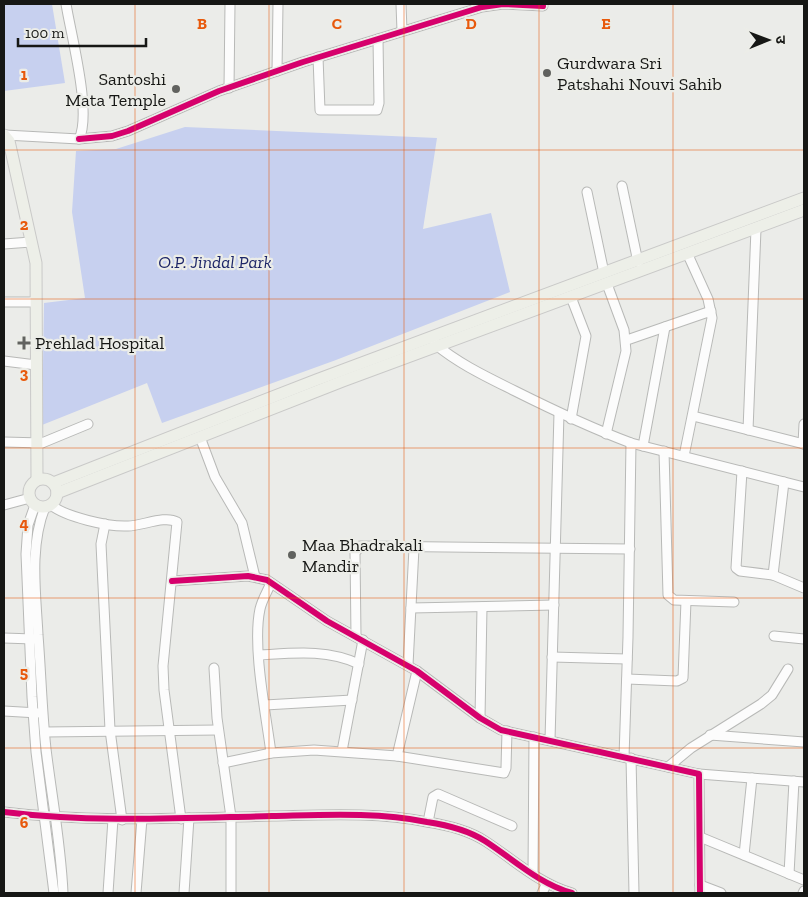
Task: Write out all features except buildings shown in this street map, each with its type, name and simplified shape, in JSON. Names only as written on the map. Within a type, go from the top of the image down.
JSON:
[{"type":"main road","points":[[4,135],[9,141],[36,263],[37,480],[29,490],[40,504],[55,501],[55,488],[46,479],[37,480]]},
{"type":"main road","points":[[55,488],[200,437],[343,380],[439,347],[571,297],[638,262],[804,198]]},
{"type":"main road","points":[[55,488],[429,339],[606,278],[688,255],[804,210]]},
{"type":"street","points":[[66,4],[84,113],[84,124],[79,139]]},
{"type":"street","points":[[229,88],[230,4]]},
{"type":"street","points":[[277,71],[278,4]]},
{"type":"street","points":[[401,4],[402,32]]},
{"type":"street","points":[[463,4],[463,14]]},
{"type":"street","points":[[4,135],[79,139],[112,136],[128,132],[229,88],[318,57],[492,5],[544,6]]},
{"type":"street","points":[[318,57],[320,110],[377,110],[379,103],[378,39]]},
{"type":"street","points":[[622,186],[638,262]]},
{"type":"street","points":[[587,192],[606,278],[626,340],[626,351],[606,434]]},
{"type":"street","points":[[748,430],[756,229]]},
{"type":"street","points":[[4,244],[31,242]]},
{"type":"street","points":[[684,456],[712,328],[712,311],[688,255]]},
{"type":"street","points":[[571,297],[586,336],[571,419]]},
{"type":"street","points":[[4,302],[36,302]]},
{"type":"street","points":[[626,340],[712,311]]},
{"type":"street","points":[[643,446],[665,327]]},
{"type":"street","points":[[429,339],[470,369],[571,419],[606,434],[631,443],[804,487]]},
{"type":"street","points":[[4,361],[36,365]]},
{"type":"street","points":[[550,740],[559,413]]},
{"type":"street","points":[[692,416],[804,444],[804,424]]},
{"type":"street","points":[[4,442],[36,444],[88,424]]},
{"type":"street","points":[[200,437],[215,478],[242,523],[255,577]]},
{"type":"street","points":[[631,443],[627,758],[634,893]]},
{"type":"street","points":[[664,451],[668,595],[674,600],[734,602]]},
{"type":"street","points":[[742,471],[736,568],[740,571],[773,575],[804,588]]},
{"type":"street","points":[[773,575],[784,482]]},
{"type":"street","points":[[4,505],[40,504],[66,514],[105,524],[128,526],[170,520],[177,522],[163,666],[169,730],[185,818],[184,893]]},
{"type":"street","points":[[40,504],[35,554],[33,713],[36,752],[54,893]]},
{"type":"street","points":[[105,524],[101,544],[110,730],[118,820],[108,893]]},
{"type":"street","points":[[342,751],[358,664],[360,638],[356,549],[365,546],[630,549]]},
{"type":"street","points":[[408,666],[414,548]]},
{"type":"street","points":[[172,581],[255,577],[271,584],[296,602],[417,671],[480,718],[507,731],[700,774],[804,782]]},
{"type":"street","points":[[271,584],[260,610],[260,655],[271,753]]},
{"type":"street","points":[[627,679],[677,681],[683,678],[686,601]]},
{"type":"street","points":[[411,608],[554,605]]},
{"type":"street","points":[[480,718],[482,606]]},
{"type":"street","points":[[774,636],[804,639]]},
{"type":"street","points":[[4,638],[34,639]]},
{"type":"street","points":[[34,639],[44,713],[63,893]]},
{"type":"street","points":[[260,655],[319,653],[341,657],[358,664]]},
{"type":"street","points":[[552,657],[628,659]]},
{"type":"street","points":[[214,668],[218,730],[231,817],[231,893]]},
{"type":"street","points":[[668,767],[710,735],[772,695],[788,669]]},
{"type":"street","points":[[397,756],[417,671]]},
{"type":"street","points":[[265,706],[352,700]]},
{"type":"street","points":[[4,711],[44,713]]},
{"type":"street","points":[[45,732],[218,730]]},
{"type":"street","points":[[223,763],[292,750],[342,751],[397,756],[504,773],[506,768],[507,731]]},
{"type":"street","points":[[710,735],[804,742]]},
{"type":"street","points":[[533,874],[534,737]]},
{"type":"street","points":[[700,774],[700,889],[720,893]]},
{"type":"street","points":[[744,855],[752,778]]},
{"type":"street","points":[[789,874],[794,781]]},
{"type":"street","points":[[428,822],[433,797],[441,794],[512,826]]},
{"type":"street","points":[[4,812],[56,819],[142,820],[371,816],[428,822],[471,833],[546,883],[572,893]]},
{"type":"street","points":[[136,893],[142,820]]},
{"type":"street","points":[[700,837],[804,880]]},
{"type":"street","points":[[542,893],[546,883]]},
{"type":"green space","points":[[4,4],[52,4],[65,83],[4,91]]},
{"type":"green space","name":"O.P. Jindal Park","points":[[185,127],[437,138],[423,229],[491,213],[510,292],[336,360],[162,423],[147,383],[42,425],[44,303],[85,298],[72,212],[76,151],[116,149]]},
{"type":"cycle path","points":[[79,139],[112,136],[128,131],[219,91],[303,62],[482,7],[503,4],[543,6]]},
{"type":"cycle path","points":[[172,581],[248,576],[267,580],[327,621],[417,671],[480,718],[501,730],[699,774],[700,893]]},
{"type":"cycle path","points":[[4,812],[104,819],[331,815],[370,815],[408,819],[450,826],[472,834],[548,884],[572,893]]},
{"type":"place","name":"Gurdwara Sri Patshahi Nouvi Sahib","points":[[547,73]]},
{"type":"place","name":"Santoshi Mata Temple","points":[[176,89]]},
{"type":"place","name":"Prehlad Hospital","points":[[24,343]]},
{"type":"place","name":"Maa Bhadrakali Mandir","points":[[292,555]]}]
